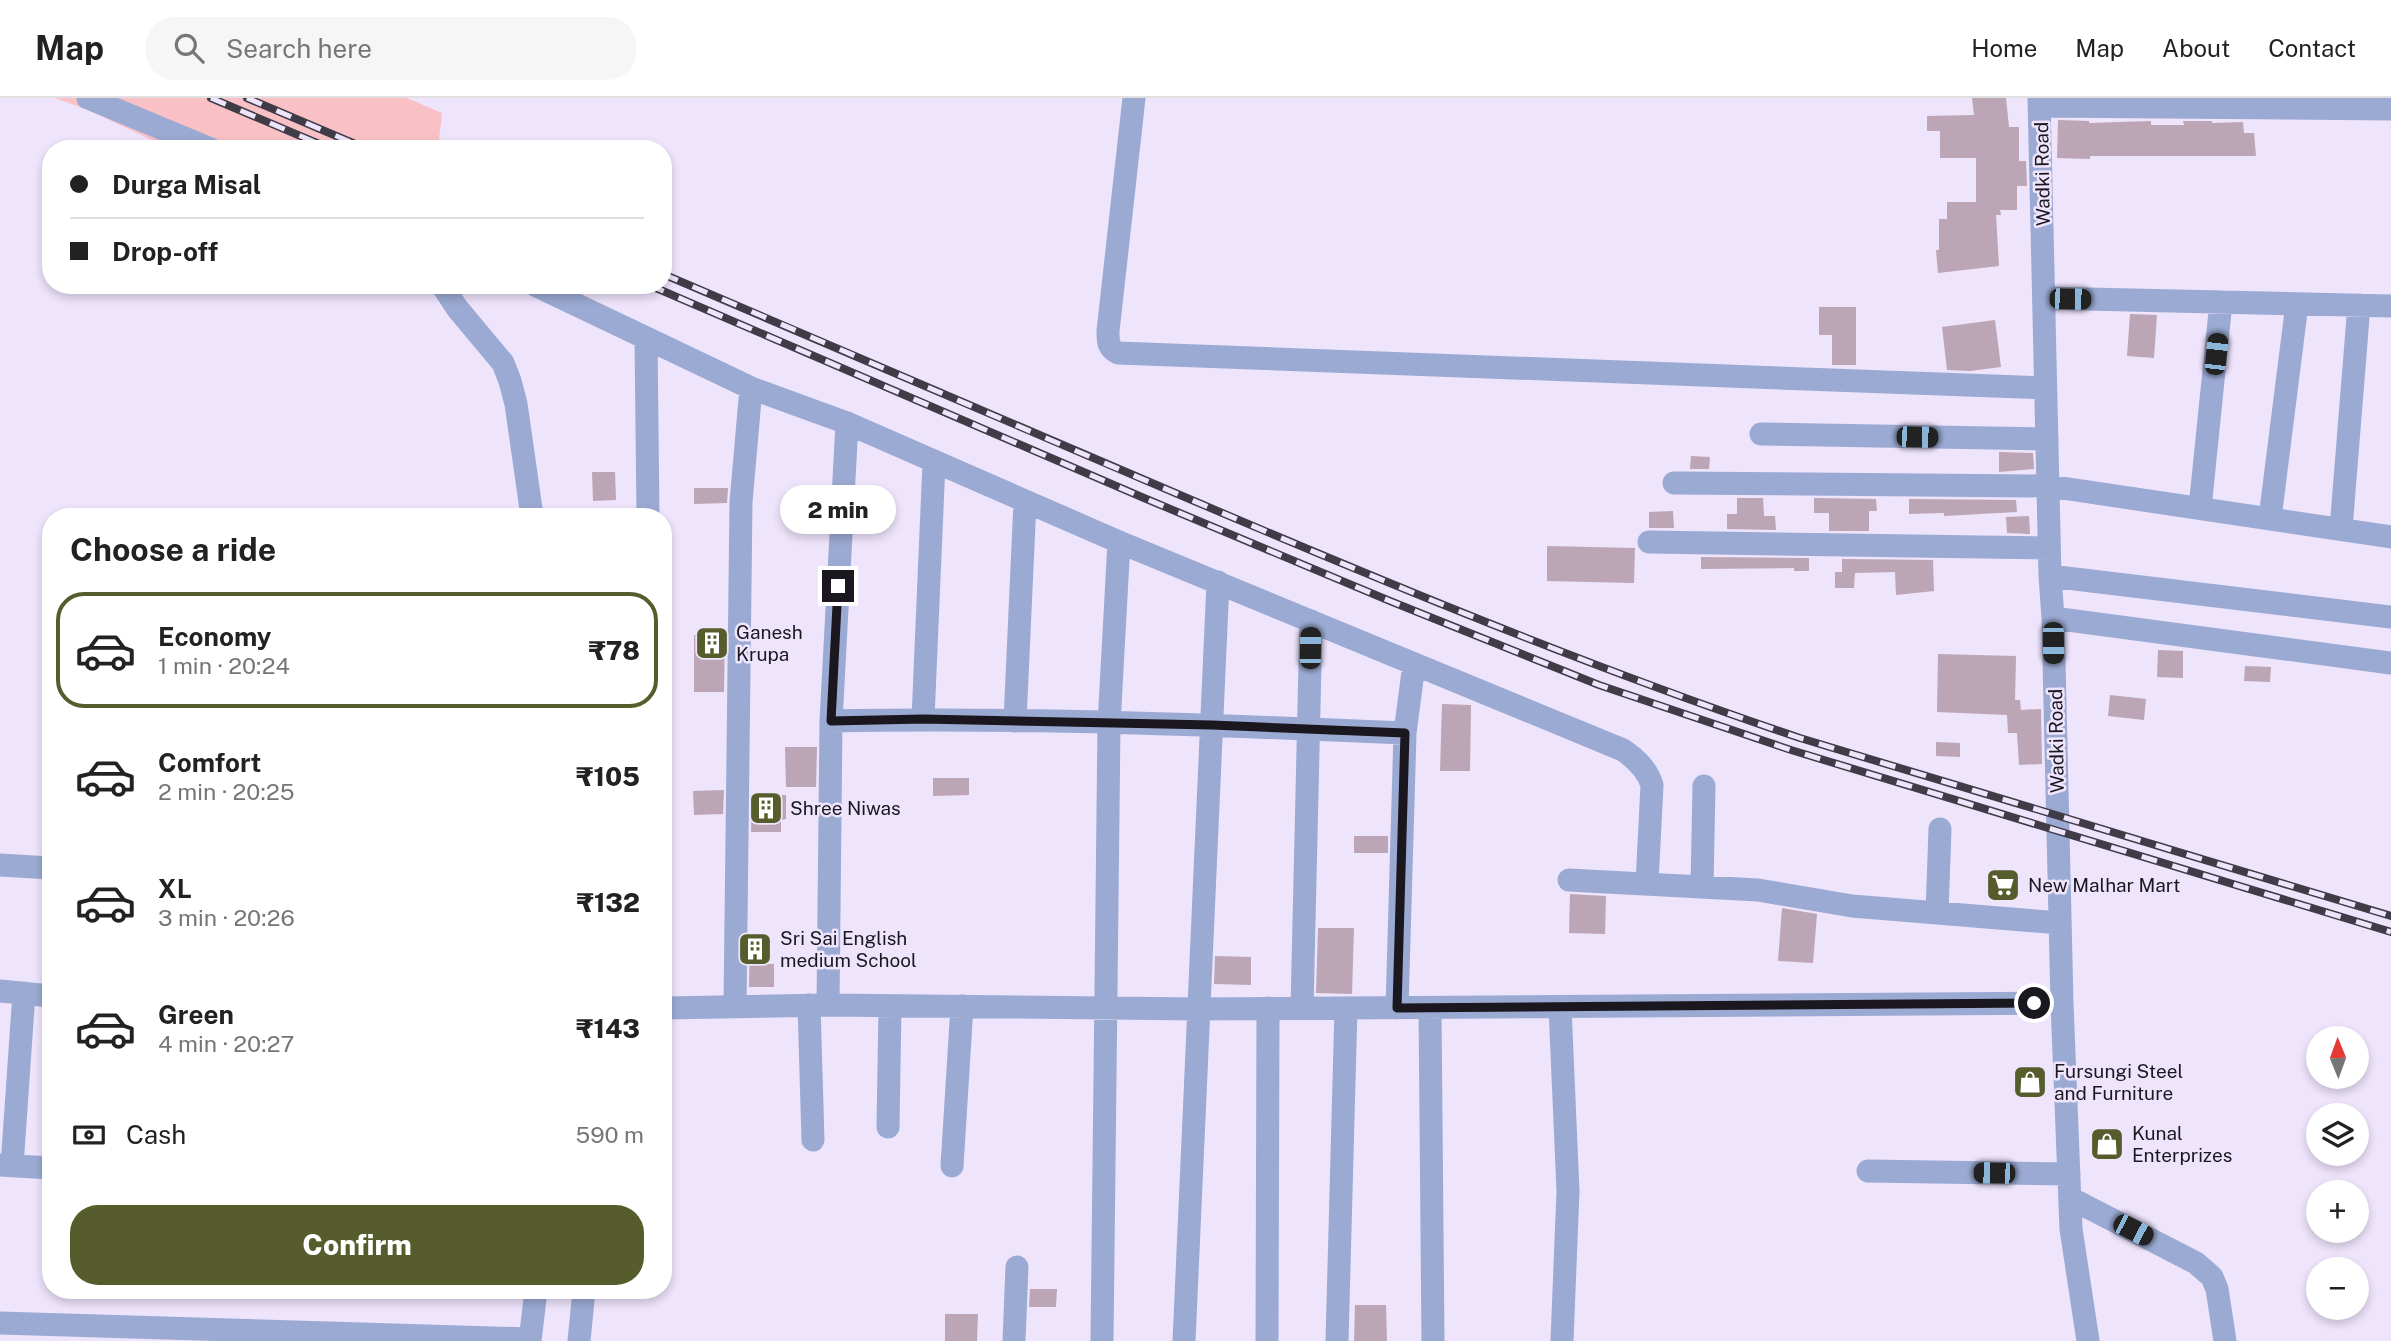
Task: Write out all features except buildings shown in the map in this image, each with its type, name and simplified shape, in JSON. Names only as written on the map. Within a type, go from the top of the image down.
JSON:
[{"type":"street","points":[[88,98],[189,140]]},
{"type":"street","points":[[1134,98],[1108,331],[1111,349],[1118,353],[2045,388]]},
{"type":"street","points":[[2040,102],[2391,108]]},
{"type":"street","name":"Wadki Road","points":[[2040,102],[2062,1003],[2071,1229],[2088,1341]]},
{"type":"street","points":[[448,294],[503,363],[510,381],[516,404],[531,508]]},
{"type":"street","points":[[554,294],[751,388],[847,423],[1119,542],[1623,750],[1634,757],[1649,776],[1651,785],[1647,883]]},
{"type":"street","points":[[2044,298],[2391,306]]},
{"type":"street","points":[[2200,508],[2221,302]]},
{"type":"street","points":[[2270,518],[2297,304]]},
{"type":"street","points":[[2342,529],[2359,305]]},
{"type":"street","points":[[646,338],[648,508]]},
{"type":"street","points":[[735,1005],[741,502],[751,388]]},
{"type":"street","points":[[813,1140],[847,423]]},
{"type":"street","points":[[1761,434],[2047,439]]},
{"type":"street","points":[[923,719],[934,462]]},
{"type":"street","points":[[1674,482],[2049,485],[2391,537]]},
{"type":"street","points":[[1015,721],[1025,502]]},
{"type":"street","points":[[1102,1341],[1109,724],[1119,542]]},
{"type":"street","points":[[1649,542],[2049,548]]},
{"type":"street","points":[[2050,576],[2391,617]]},
{"type":"street","points":[[1184,1341],[1218,582]]},
{"type":"street","points":[[2053,618],[2391,663]]},
{"type":"street","points":[[1302,1008],[1311,621]]},
{"type":"street","points":[[1397,1008],[1405,733],[1415,664]]},
{"type":"street","points":[[831,721],[923,719],[1212,725],[1405,733]]},
{"type":"street","points":[[1702,887],[1704,786]]},
{"type":"street","points":[[1937,913],[1940,828]]},
{"type":"street","points":[[0,865],[42,867]]},
{"type":"street","points":[[1569,880],[1758,890],[1852,906],[2060,923]]},
{"type":"street","points":[[0,991],[42,995]]},
{"type":"street","points":[[24,993],[6,1165],[42,1167]]},
{"type":"street","points":[[672,1008],[818,1005],[1268,1009],[2062,1003]]},
{"type":"street","points":[[888,1127],[890,1006]]},
{"type":"street","points":[[951,1166],[962,1006]]},
{"type":"street","points":[[1430,1007],[1433,1341]]},
{"type":"street","points":[[1560,1007],[1568,1191],[1562,1341]]},
{"type":"street","points":[[1337,1341],[1346,1008]]},
{"type":"street","points":[[1267,1341],[1268,1009]]},
{"type":"street","points":[[1868,1171],[2069,1174]]},
{"type":"street","points":[[2070,1198],[2196,1263],[2212,1277],[2221,1304],[2225,1341]]},
{"type":"street","points":[[1013,1341],[1017,1267]]},
{"type":"street","points":[[0,1323],[530,1340],[535,1299]]},
{"type":"street","points":[[579,1341],[583,1299]]},
{"type":"shaded area","points":[[55,98],[407,98],[442,113],[439,140],[152,140],[86,109]]},
{"type":"railway","points":[[211,98],[310,140]]},
{"type":"railway","points":[[247,98],[346,140]]},
{"type":"railway","points":[[672,278],[1333,560],[1721,711],[1800,738],[2391,916]]},
{"type":"railway","points":[[670,294],[1144,498],[1599,685],[1791,750],[2391,932]]},
{"type":"place","name":"Ganesh Krupa","points":[[712,643]]},
{"type":"place","name":"Shree Niwas","points":[[766,808]]},
{"type":"place","name":"New Malhar Mart","points":[[2003,885]]},
{"type":"place","name":"Sri Sai English medium School","points":[[755,949]]},
{"type":"place","name":"Fursungi Steel and Furniture","points":[[2030,1082]]},
{"type":"place","name":"Kunal Enterprizes","points":[[2107,1144]]},
{"type":"route","points":[[838,586],[831,721],[923,719],[1212,725],[1405,733],[1397,1008],[2034,1003]]}]
